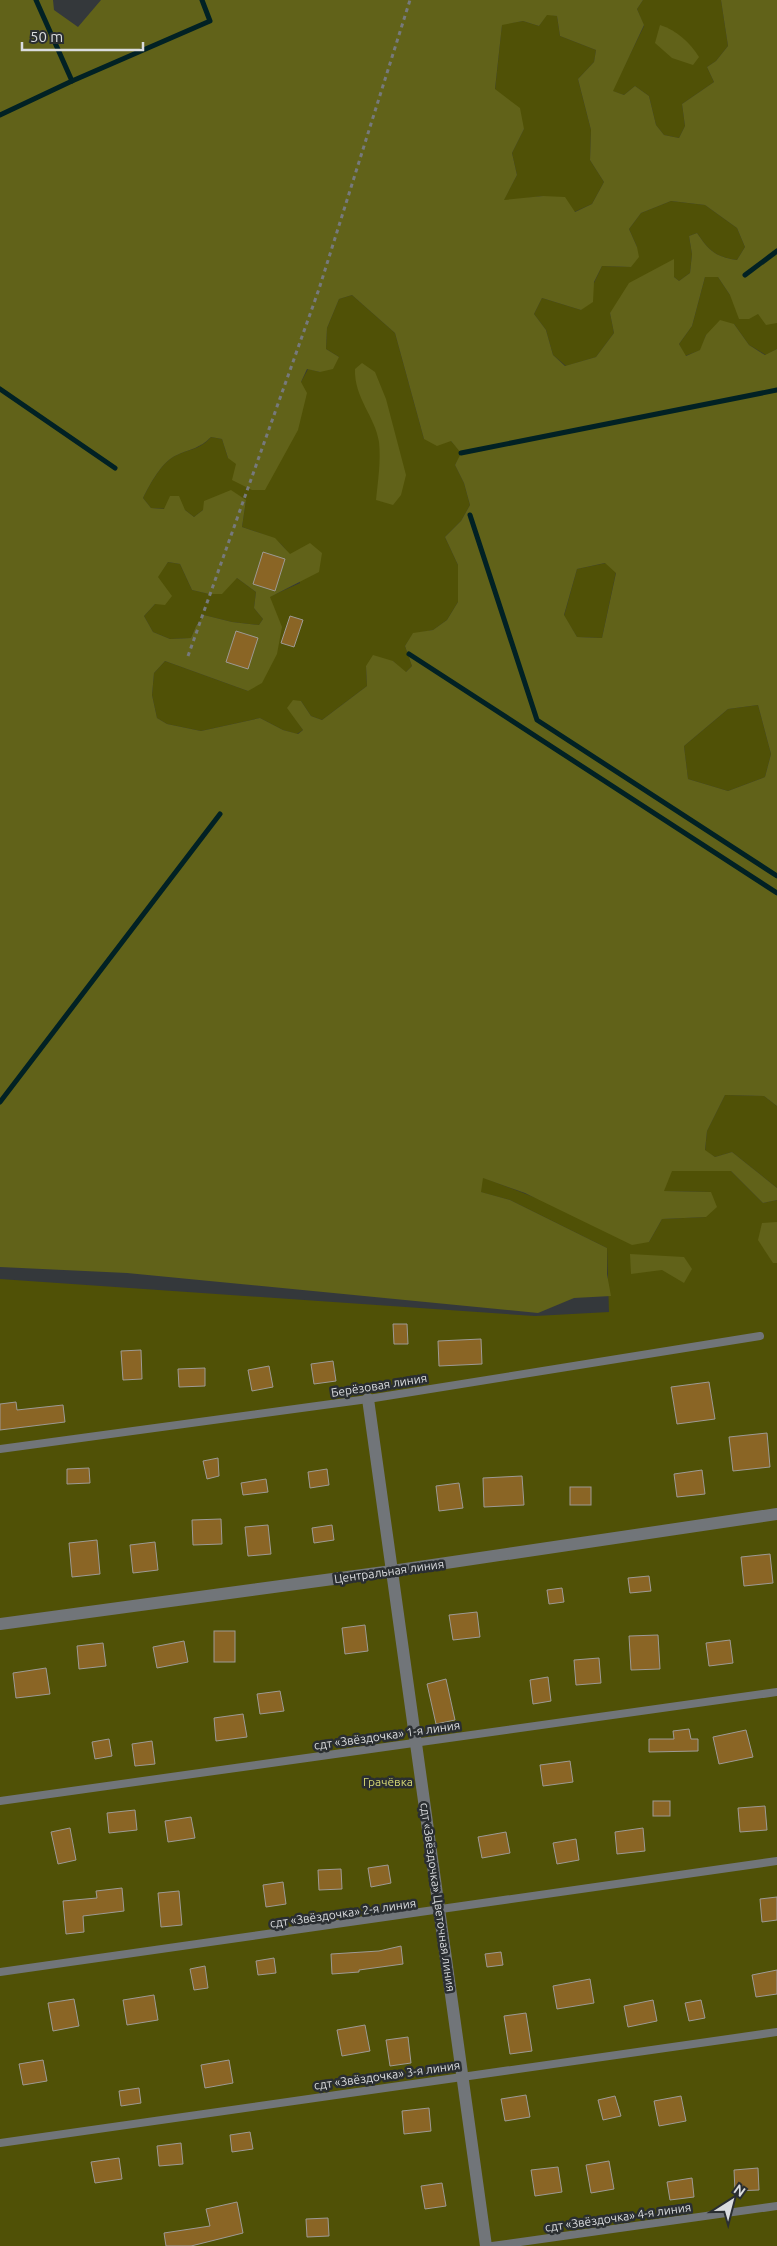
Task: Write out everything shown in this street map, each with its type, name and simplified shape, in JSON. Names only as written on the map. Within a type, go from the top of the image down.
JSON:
[{"type":"street","name":"сдт «Звёздочка» Цветочная линия","points":[[368,1399],[486,2246]]},
{"type":"street","name":"Центральная линия","points":[[0,1624],[392,1571],[777,1514]]},
{"type":"lane","name":"Берёзовая линия","points":[[0,1449],[368,1399],[760,1336]]},
{"type":"lane","name":"сдт «Звёздочка» 1-я линия","points":[[0,1801],[777,1692]]},
{"type":"lane","name":"сдт «Звёздочка» 2-я линия","points":[[0,1972],[440,1911],[777,1861]]},
{"type":"lane","name":"сдт «Звёздочка» 3-я линия","points":[[0,2143],[777,2032]]},
{"type":"lane","name":"сдт «Звёздочка» 4-я линия","points":[[492,2246],[777,2206]]},
{"type":"path","points":[[188,656],[319,289],[410,0]]},
{"type":"green space","points":[[643,0],[721,0],[728,46],[716,61],[707,67],[714,82],[682,104],[685,126],[679,138],[664,135],[656,125],[649,96],[635,86],[624,95],[612,91],[644,26],[637,9]]},
{"type":"green space","points":[[547,14],[557,16],[560,36],[596,50],[594,62],[578,79],[591,130],[590,160],[604,182],[592,204],[574,212],[543,196],[503,201],[517,175],[512,153],[524,129],[495,90],[502,24],[523,21],[539,26]]},
{"type":"green space","points":[[671,201],[705,205],[737,228],[745,247],[737,260],[718,255],[705,244],[697,233],[689,236],[692,254],[690,273],[679,281],[674,277],[674,260],[610,313],[614,333],[596,357],[566,366],[553,355],[546,330],[534,314],[542,298],[581,310],[602,266],[631,267],[637,247],[629,229],[641,213]]},
{"type":"green space","points":[[705,277],[718,277],[730,295],[758,314],[777,323],[777,349],[766,355],[749,345],[734,324],[706,335],[701,350],[685,356],[679,344],[692,326]]},
{"type":"green space","points":[[352,295],[395,333],[424,439],[451,441],[462,453],[455,465],[464,483],[470,505],[461,521],[445,537],[458,565],[458,602],[447,620],[433,630],[413,634],[405,646],[412,666],[405,673],[393,661],[366,666],[367,686],[322,720],[311,716],[301,701],[297,721],[303,730],[297,734],[283,730],[260,718],[201,731],[167,724],[157,718],[152,695],[154,673],[165,661],[248,691],[269,597],[300,583],[291,558],[281,544],[267,536],[242,527],[246,500],[203,510],[194,517],[185,510],[151,508],[143,498],[166,462],[177,455],[199,447],[211,437],[222,439],[228,458],[301,382],[308,369],[320,372],[339,357],[326,349],[327,328],[339,299]]},
{"type":"green space","points":[[168,562],[180,564],[192,590],[209,594],[237,578],[256,592],[254,608],[263,619],[259,625],[232,622],[204,615],[196,626],[191,638],[170,639],[153,632],[144,616],[155,604],[157,577]]},
{"type":"green space","points":[[606,563],[616,572],[602,638],[577,637],[564,616],[577,569]]},
{"type":"green space","points":[[758,705],[771,754],[765,777],[728,791],[688,779],[684,746],[728,709]]},
{"type":"green space","points":[[725,1095],[764,1096],[777,1106],[777,1188],[732,1152],[715,1157],[705,1151],[707,1131]]},
{"type":"green space","name":"Грачёвка","points":[[671,1171],[731,1171],[763,1203],[777,1200],[777,2246],[0,2246],[0,1279],[535,1316],[609,1312],[607,1248],[510,1200],[480,1192],[482,1177],[649,1242],[662,1219],[706,1217],[711,1192],[663,1191]]},
{"type":"shaded area","points":[[0,0],[53,0],[54,10],[78,27],[101,0],[643,0],[637,9],[644,25],[613,91],[624,95],[635,86],[649,96],[656,125],[664,135],[679,138],[685,126],[682,104],[714,82],[707,67],[716,61],[728,46],[721,0],[777,0],[777,323],[766,325],[758,314],[749,319],[739,319],[730,295],[718,277],[705,277],[692,326],[679,344],[686,356],[700,350],[706,335],[720,320],[734,324],[749,345],[765,355],[777,349],[777,1106],[764,1096],[725,1095],[707,1131],[705,1150],[715,1157],[732,1152],[777,1188],[777,1200],[763,1203],[731,1171],[672,1171],[664,1191],[711,1192],[717,1207],[706,1217],[662,1219],[649,1242],[632,1245],[525,1193],[483,1178],[481,1192],[510,1200],[607,1248],[607,1274],[611,1296],[574,1298],[538,1313],[127,1273],[0,1267]],"holes":[[[547,15],[557,16],[560,36],[596,50],[594,62],[578,79],[591,130],[590,160],[604,182],[592,204],[575,212],[565,197],[543,196],[504,200],[517,175],[512,153],[524,129],[520,108],[495,89],[502,25],[523,21],[539,26]],[[671,201],[705,205],[737,228],[745,247],[737,260],[730,259],[714,252],[697,233],[689,236],[692,254],[690,273],[679,281],[674,277],[674,259],[629,283],[610,313],[614,333],[596,357],[565,366],[553,355],[546,330],[534,314],[542,298],[581,310],[593,302],[594,282],[602,266],[631,267],[639,257],[629,229],[641,213]],[[352,295],[395,333],[424,439],[437,446],[451,441],[461,453],[455,465],[464,483],[470,505],[461,521],[445,537],[458,565],[458,602],[447,620],[433,630],[413,633],[405,646],[412,666],[406,672],[393,661],[373,655],[366,666],[367,686],[322,720],[311,716],[301,701],[293,700],[287,708],[303,730],[298,734],[283,730],[260,718],[201,731],[167,724],[157,718],[152,695],[154,673],[165,661],[248,691],[262,683],[277,654],[282,627],[270,597],[319,572],[322,553],[310,543],[290,554],[275,538],[242,527],[246,500],[231,490],[204,501],[203,510],[194,517],[185,510],[179,496],[170,496],[164,509],[151,508],[143,498],[166,462],[199,446],[211,437],[222,439],[228,458],[236,464],[232,480],[252,490],[265,490],[298,430],[307,393],[301,382],[307,369],[320,372],[333,369],[339,357],[326,349],[327,328],[339,299]],[[168,562],[180,564],[192,590],[209,594],[222,594],[237,578],[256,592],[254,608],[263,619],[259,625],[232,622],[204,615],[196,626],[191,638],[170,639],[153,632],[144,616],[155,604],[165,605],[172,596],[158,577]],[[605,563],[616,573],[602,638],[577,637],[564,615],[577,569]],[[758,705],[771,754],[765,777],[728,791],[688,779],[684,746],[728,709]]]},
{"type":"shaded area","points":[[660,25],[677,34],[692,47],[699,57],[693,65],[672,58],[655,43]]},
{"type":"shaded area","points":[[362,363],[375,372],[386,399],[406,475],[401,495],[393,505],[376,500],[380,449],[377,433],[358,389],[355,369]]},
{"type":"shaded area","points":[[777,1222],[777,1263],[773,1263],[758,1240],[762,1223]]},
{"type":"shaded area","points":[[630,1254],[684,1257],[692,1269],[684,1283],[662,1270],[631,1274]]},
{"type":"building","points":[[263,552],[285,559],[275,591],[253,584]]},
{"type":"building","points":[[290,616],[303,620],[294,647],[281,643]]},
{"type":"building","points":[[236,631],[258,638],[248,669],[226,662]]},
{"type":"building","points":[[393,1324],[407,1324],[408,1344],[394,1344]]},
{"type":"building","points":[[481,1339],[482,1364],[439,1366],[438,1341]]},
{"type":"building","points":[[141,1350],[142,1379],[123,1380],[121,1351]]},
{"type":"building","points":[[333,1361],[336,1381],[314,1384],[311,1364]]},
{"type":"building","points":[[269,1366],[273,1387],[252,1391],[248,1370]]},
{"type":"building","points":[[205,1368],[205,1386],[179,1387],[178,1369]]},
{"type":"building","points":[[709,1382],[715,1419],[677,1424],[671,1387]]},
{"type":"building","points":[[16,1402],[17,1410],[63,1405],[65,1422],[0,1430],[0,1404]]},
{"type":"building","points":[[767,1433],[770,1467],[733,1471],[729,1437]]},
{"type":"building","points":[[218,1458],[219,1476],[207,1479],[203,1461]]},
{"type":"building","points":[[89,1468],[90,1483],[67,1484],[67,1469]]},
{"type":"building","points":[[327,1469],[329,1485],[310,1488],[308,1472]]},
{"type":"building","points":[[702,1470],[705,1494],[677,1497],[674,1474]]},
{"type":"building","points":[[522,1476],[524,1505],[484,1507],[483,1478]]},
{"type":"building","points":[[266,1479],[268,1492],[243,1495],[241,1483]]},
{"type":"building","points":[[459,1483],[463,1508],[439,1511],[436,1486]]},
{"type":"building","points":[[570,1487],[591,1487],[591,1505],[570,1505]]},
{"type":"building","points":[[221,1519],[222,1544],[193,1545],[192,1520]]},
{"type":"building","points":[[268,1525],[271,1554],[248,1556],[245,1527]]},
{"type":"building","points":[[332,1525],[334,1540],[314,1543],[312,1528]]},
{"type":"building","points":[[97,1540],[100,1574],[72,1577],[69,1543]]},
{"type":"building","points":[[155,1542],[158,1570],[133,1573],[130,1545]]},
{"type":"building","points":[[770,1554],[773,1583],[744,1586],[741,1557]]},
{"type":"building","points":[[649,1576],[651,1591],[630,1593],[628,1578]]},
{"type":"building","points":[[562,1588],[564,1602],[549,1604],[547,1590]]},
{"type":"building","points":[[477,1612],[480,1637],[453,1640],[449,1615]]},
{"type":"building","points":[[365,1625],[368,1651],[345,1654],[342,1628]]},
{"type":"building","points":[[214,1631],[235,1631],[235,1662],[214,1662]]},
{"type":"building","points":[[658,1635],[660,1669],[631,1670],[629,1636]]},
{"type":"building","points":[[730,1640],[733,1663],[709,1666],[706,1643]]},
{"type":"building","points":[[184,1641],[188,1662],[157,1668],[153,1647]]},
{"type":"building","points":[[103,1643],[106,1666],[79,1669],[77,1646]]},
{"type":"building","points":[[599,1658],[601,1683],[576,1685],[574,1660]]},
{"type":"building","points":[[46,1668],[50,1694],[16,1698],[13,1673]]},
{"type":"building","points":[[548,1677],[551,1701],[533,1704],[530,1680]]},
{"type":"building","points":[[446,1679],[455,1720],[436,1724],[427,1684]]},
{"type":"building","points":[[280,1691],[284,1711],[260,1714],[257,1694]]},
{"type":"building","points":[[243,1714],[247,1737],[216,1741],[214,1718]]},
{"type":"building","points":[[689,1729],[691,1739],[698,1739],[698,1751],[649,1752],[649,1739],[674,1739],[673,1731]]},
{"type":"building","points":[[746,1730],[753,1757],[719,1764],[713,1737]]},
{"type":"building","points":[[109,1739],[112,1756],[95,1759],[92,1742]]},
{"type":"building","points":[[152,1741],[155,1764],[135,1766],[132,1744]]},
{"type":"building","points":[[570,1761],[573,1782],[543,1786],[540,1765]]},
{"type":"building","points":[[653,1801],[670,1801],[670,1816],[653,1816]]},
{"type":"building","points":[[765,1806],[767,1830],[740,1832],[738,1808]]},
{"type":"building","points":[[135,1810],[137,1830],[109,1833],[107,1813]]},
{"type":"building","points":[[191,1817],[195,1838],[168,1842],[165,1821]]},
{"type":"building","points":[[70,1828],[76,1860],[58,1864],[51,1832]]},
{"type":"building","points":[[643,1828],[645,1851],[617,1854],[615,1832]]},
{"type":"building","points":[[506,1832],[510,1853],[482,1858],[478,1837]]},
{"type":"building","points":[[576,1839],[579,1860],[557,1864],[553,1843]]},
{"type":"building","points":[[388,1865],[391,1883],[371,1887],[368,1868]]},
{"type":"building","points":[[341,1869],[342,1889],[319,1890],[318,1870]]},
{"type":"building","points":[[283,1882],[286,1904],[266,1907],[263,1885]]},
{"type":"building","points":[[122,1888],[124,1911],[83,1916],[84,1932],[66,1934],[63,1901],[97,1898],[96,1891]]},
{"type":"building","points":[[179,1891],[182,1925],[161,1927],[158,1893]]},
{"type":"building","points":[[777,1897],[777,1920],[762,1922],[760,1899]]},
{"type":"building","points":[[401,1946],[403,1964],[359,1970],[359,1972],[332,1974],[331,1954],[379,1951]]},
{"type":"building","points":[[501,1952],[503,1965],[487,1967],[485,1954]]},
{"type":"building","points":[[274,1958],[276,1973],[258,1975],[256,1961]]},
{"type":"building","points":[[205,1966],[208,1988],[194,1990],[190,1969]]},
{"type":"building","points":[[777,1970],[777,1994],[756,1997],[752,1975]]},
{"type":"building","points":[[590,1979],[594,2003],[557,2009],[553,1986]]},
{"type":"building","points":[[154,1995],[158,2020],[127,2025],[123,2000]]},
{"type":"building","points":[[74,1999],[79,2026],[53,2031],[48,2003]]},
{"type":"building","points":[[653,2000],[657,2021],[628,2027],[624,2006]]},
{"type":"building","points":[[701,2000],[705,2018],[689,2021],[685,2003]]},
{"type":"building","points":[[526,2013],[532,2051],[510,2054],[504,2016]]},
{"type":"building","points":[[365,2025],[370,2051],[342,2056],[337,2030]]},
{"type":"building","points":[[408,2037],[411,2063],[390,2066],[386,2040]]},
{"type":"building","points":[[43,2060],[47,2081],[23,2085],[19,2064]]},
{"type":"building","points":[[229,2060],[233,2083],[205,2088],[201,2065]]},
{"type":"building","points":[[139,2088],[141,2103],[121,2106],[119,2091]]},
{"type":"building","points":[[526,2095],[530,2117],[505,2121],[501,2099]]},
{"type":"building","points":[[615,2096],[621,2116],[603,2120],[598,2100]]},
{"type":"building","points":[[681,2096],[686,2121],[659,2126],[654,2101]]},
{"type":"building","points":[[429,2108],[431,2131],[404,2134],[402,2111]]},
{"type":"building","points":[[250,2132],[253,2149],[232,2152],[230,2135]]},
{"type":"building","points":[[181,2143],[183,2164],[159,2166],[157,2146]]},
{"type":"building","points":[[119,2158],[122,2179],[95,2183],[91,2162]]},
{"type":"building","points":[[609,2161],[614,2189],[591,2193],[586,2165]]},
{"type":"building","points":[[558,2167],[562,2192],[535,2196],[531,2170]]},
{"type":"building","points":[[758,2168],[759,2190],[735,2191],[734,2170]]},
{"type":"building","points":[[692,2178],[694,2197],[670,2200],[667,2182]]},
{"type":"building","points":[[442,2183],[446,2206],[425,2209],[421,2186]]},
{"type":"building","points":[[237,2202],[243,2233],[191,2246],[166,2246],[164,2233],[210,2226],[206,2209]]},
{"type":"building","points":[[328,2218],[329,2236],[307,2237],[306,2219]]},
{"type":"waterway","points":[[36,0],[72,81]]},
{"type":"waterway","points":[[0,115],[72,81],[210,21],[202,0]]},
{"type":"waterway","points":[[745,275],[777,251]]},
{"type":"waterway","points":[[0,389],[115,468]]},
{"type":"waterway","points":[[461,453],[777,390]]},
{"type":"waterway","points":[[470,515],[537,720],[777,876]]},
{"type":"waterway","points":[[409,654],[777,893]]},
{"type":"waterway","points":[[0,1102],[220,814]]}]
